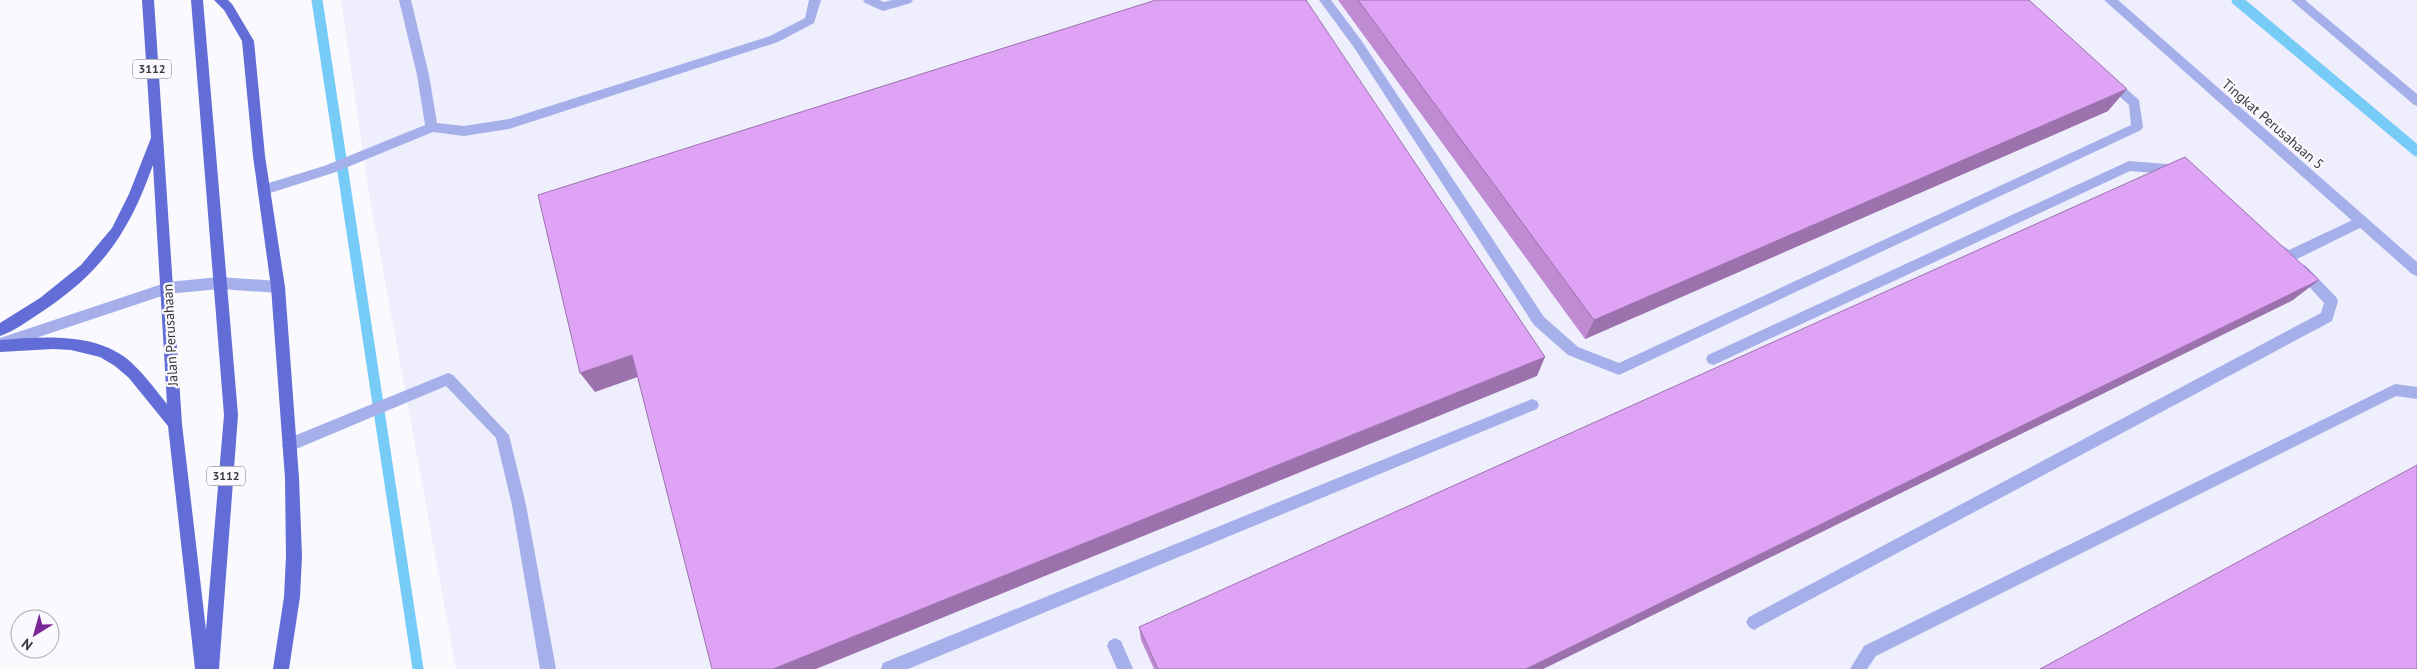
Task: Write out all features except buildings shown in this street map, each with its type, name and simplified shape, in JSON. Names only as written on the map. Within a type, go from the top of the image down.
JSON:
[{"type":"main road","name":"Jalan Perusahaan","points":[[148,0],[168,288],[175,424],[203,669]]},
{"type":"main road","name":"3112","points":[[197,0],[230,415],[212,669]]},
{"type":"main road","points":[[220,0],[228,7],[248,41],[264,190],[278,287],[289,445],[294,556],[292,598],[281,669]]},
{"type":"main road","points":[[0,330],[33,310],[78,277],[110,242],[132,203],[157,139]]},
{"type":"main road","points":[[0,345],[54,342],[80,345],[107,354],[132,373],[175,424]]},
{"type":"street","points":[[405,0],[423,75],[432,126]]},
{"type":"street","points":[[370,153],[432,126],[464,131],[509,124],[774,39],[810,20],[814,0]]},
{"type":"street","points":[[869,0],[883,7],[906,0]]},
{"type":"street","points":[[1326,0],[1357,43],[1540,321],[1573,351],[1619,369],[2137,127],[2135,103],[2098,71]]},
{"type":"street","name":"Tingkat Perusahaan 5","points":[[2110,0],[2417,270]]},
{"type":"street","points":[[2297,0],[2417,101]]},
{"type":"street","points":[[1713,359],[2130,166],[2184,171],[2191,176]]},
{"type":"street","points":[[264,190],[290,183]]},
{"type":"street","points":[[2288,257],[2361,221]]},
{"type":"street","points":[[1754,622],[2327,317],[2331,301],[2268,238]]},
{"type":"street","points":[[0,345],[168,288],[219,282],[278,287]]},
{"type":"street","points":[[289,445],[448,379],[502,435],[519,505],[548,669]]},
{"type":"street","points":[[1858,669],[1870,651],[2396,390],[2417,393]]},
{"type":"street","points":[[889,669],[1532,405]]},
{"type":"street","points":[[1115,646],[1125,669]]},
{"type":"lane","points":[[290,183],[370,153]]},
{"type":"shaded area","points":[[341,0],[2417,0],[2417,669],[456,669],[369,193]]},
{"type":"waterway","points":[[317,0],[418,669]]},
{"type":"waterway","points":[[2237,0],[2417,151]]}]
